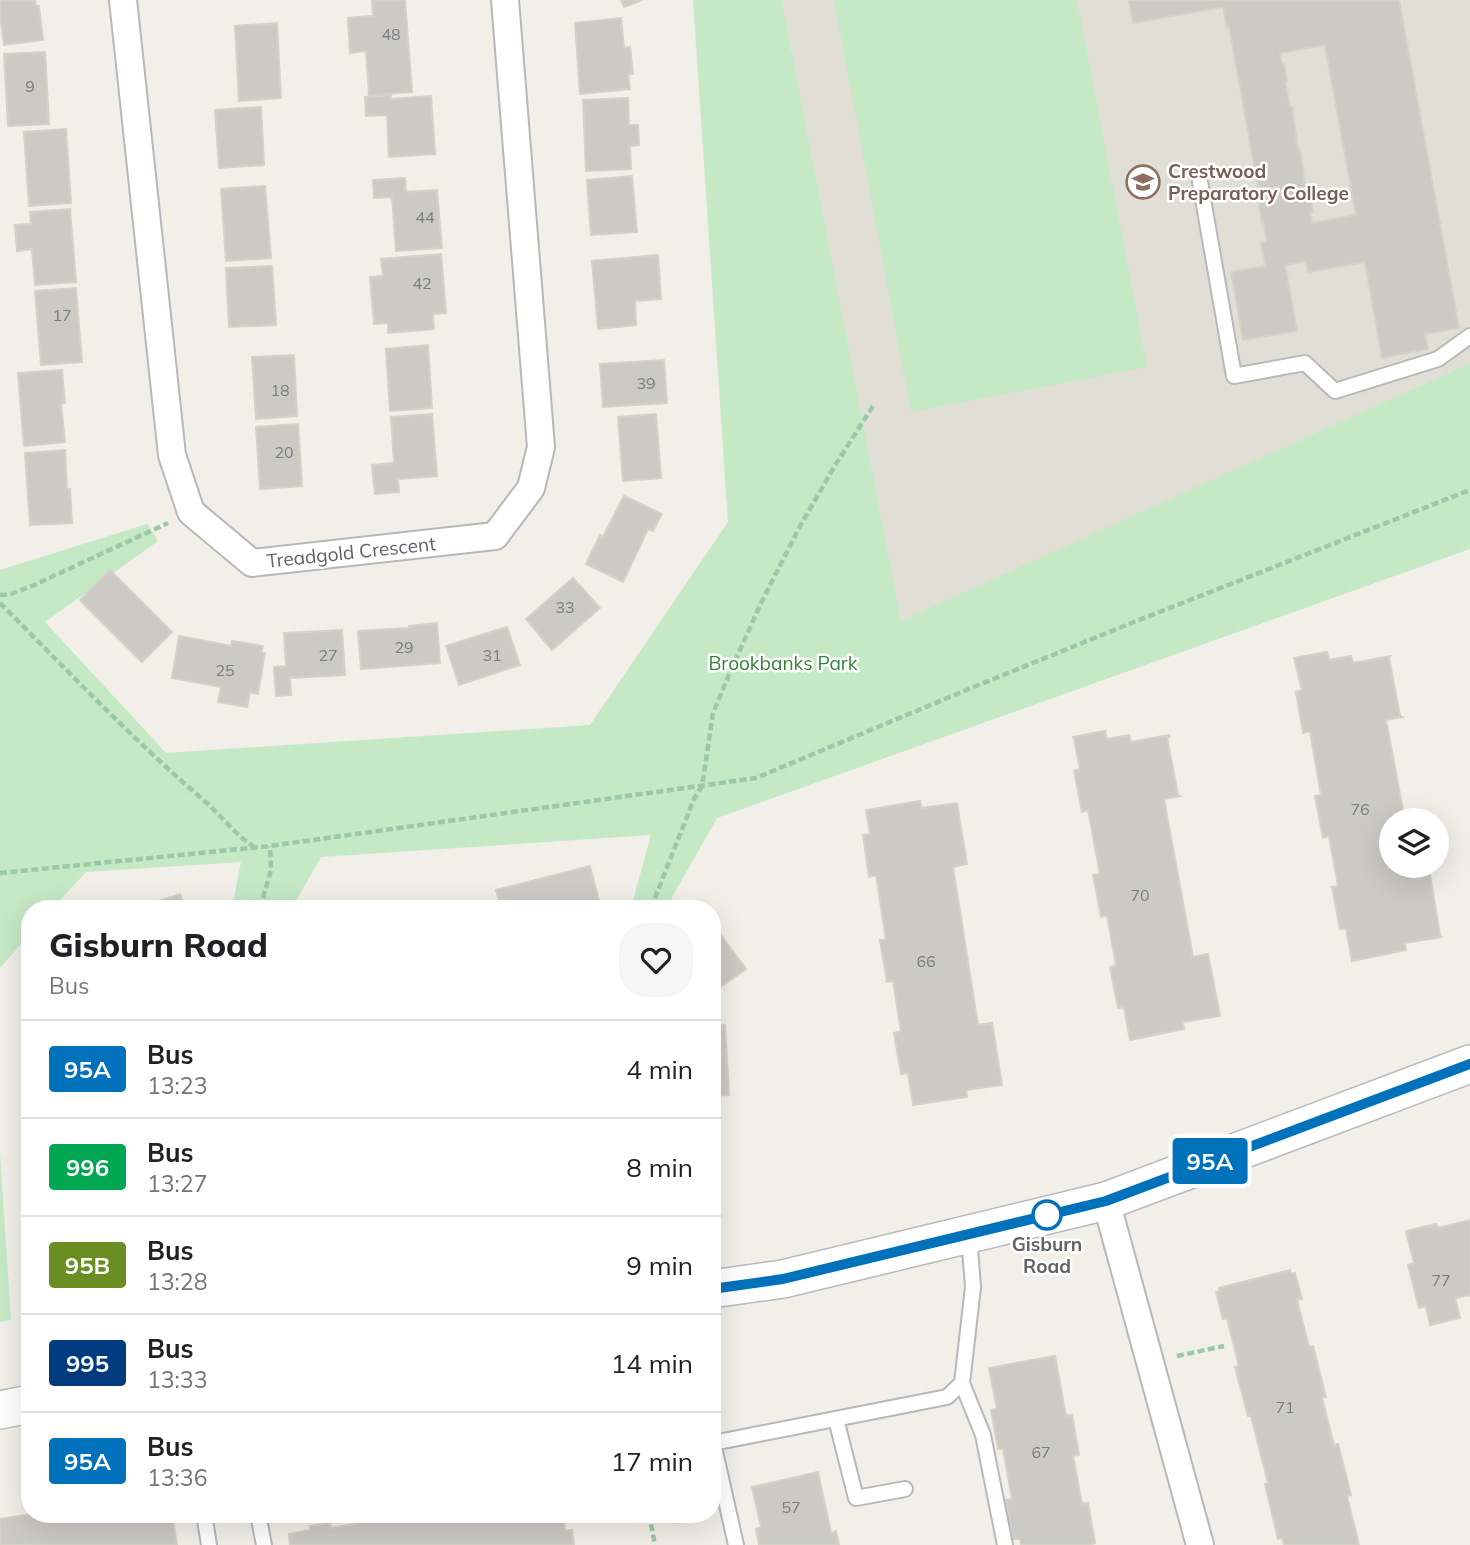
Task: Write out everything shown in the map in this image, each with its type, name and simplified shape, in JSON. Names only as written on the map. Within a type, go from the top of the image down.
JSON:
[{"type":"main road","points":[[721,1288],[783,1279],[1106,1201],[1470,1064]]},
{"type":"main road","points":[[0,1410],[21,1406]]},
{"type":"street","points":[[124,0],[172,455],[191,512]]},
{"type":"street","name":"Treadgold Crescent","points":[[191,512],[252,563],[495,536],[531,488],[541,447],[505,0]]},
{"type":"street","points":[[1106,1201],[1200,1545]]},
{"type":"lane","points":[[1199,182],[1234,376],[1305,363],[1335,391],[1438,359],[1470,337]]},
{"type":"lane","points":[[969,1234],[973,1287],[962,1384],[983,1435],[1005,1545]]},
{"type":"lane","points":[[721,1439],[947,1397],[962,1384]]},
{"type":"lane","points":[[836,1419],[856,1498],[905,1489]]},
{"type":"lane","points":[[721,1477],[736,1545]]},
{"type":"lane","points":[[205,1523],[209,1545]]},
{"type":"lane","points":[[260,1523],[264,1545]]},
{"type":"path","points":[[653,900],[694,799],[702,786],[713,713],[730,670],[799,528],[873,406]]},
{"type":"path","points":[[0,873],[254,848],[744,781],[770,774],[1086,641],[1470,490]]},
{"type":"path","points":[[0,595],[32,586],[191,512]]},
{"type":"path","points":[[0,603],[160,763],[254,848]]},
{"type":"path","points":[[262,900],[271,870],[270,846]]},
{"type":"path","points":[[1150,1362],[1224,1346]]},
{"type":"path","points":[[651,1523],[655,1545]]},
{"type":"shaded area","name":"Crestwood Preparatory College","points":[[782,0],[1470,0],[1470,363],[901,622]]},
{"type":"green space","name":"Brookbanks Park","points":[[693,0],[782,0],[901,621],[1470,363],[1470,549],[717,818],[671,900],[633,900],[651,835],[321,857],[297,900],[234,900],[241,862],[86,872],[60,900],[21,900],[21,944],[0,968],[0,570],[147,524],[158,541],[45,622],[166,753],[590,725],[728,522]]},
{"type":"green space","points":[[834,0],[1077,0],[1147,367],[911,412]]},
{"type":"green space","points":[[0,1153],[11,1320],[0,1322]]},
{"type":"building","points":[[0,0],[35,0],[36,6],[39,6],[43,40],[4,45]]},
{"type":"building","points":[[372,0],[405,0],[412,92],[369,95],[366,51],[350,53],[348,18],[373,16]]},
{"type":"building","points":[[621,0],[642,0],[624,7]]},
{"type":"building","points":[[1129,0],[1399,0],[1459,328],[1425,334],[1428,349],[1382,358],[1365,262],[1308,272],[1306,261],[1285,265],[1297,331],[1243,340],[1231,272],[1265,266],[1261,243],[1267,242],[1229,26],[1227,27],[1223,7],[1133,23]],"holes":[[[1325,45],[1356,215],[1312,223],[1310,212],[1313,212],[1309,193],[1306,193],[1280,53]]]},
{"type":"building","points":[[621,18],[624,48],[630,47],[633,74],[628,74],[630,89],[580,94],[575,23]]},
{"type":"building","points":[[277,23],[281,98],[239,101],[235,26]]},
{"type":"building","points":[[45,52],[49,124],[8,126],[4,54]]},
{"type":"building","points":[[391,95],[391,99],[431,96],[435,154],[389,157],[387,115],[366,116],[365,97]]},
{"type":"building","points":[[628,98],[629,125],[638,125],[639,145],[630,146],[631,169],[586,171],[583,100]]},
{"type":"building","points":[[261,107],[264,165],[219,168],[215,110]]},
{"type":"building","points":[[66,129],[71,203],[29,206],[24,132]]},
{"type":"building","points":[[632,176],[637,232],[591,235],[587,180]]},
{"type":"building","points":[[405,178],[406,192],[437,190],[442,248],[396,251],[392,197],[374,198],[373,180]]},
{"type":"building","points":[[265,186],[271,258],[226,261],[221,189]]},
{"type":"building","points":[[70,209],[76,282],[35,285],[32,249],[17,251],[15,225],[31,224],[30,212]]},
{"type":"building","points":[[441,254],[446,313],[433,314],[434,329],[388,333],[388,323],[374,324],[370,277],[383,276],[381,259]]},
{"type":"building","points":[[658,255],[661,299],[635,301],[636,325],[598,329],[592,261]]},
{"type":"building","points":[[272,266],[276,325],[229,327],[226,268]]},
{"type":"building","points":[[76,288],[82,362],[41,365],[35,291]]},
{"type":"building","points":[[428,345],[432,408],[390,411],[386,349]]},
{"type":"building","points":[[294,355],[297,416],[256,419],[252,357]]},
{"type":"building","points":[[664,360],[667,403],[603,407],[600,364]]},
{"type":"building","points":[[62,370],[65,403],[61,404],[65,442],[24,446],[18,373]]},
{"type":"building","points":[[432,414],[437,476],[398,479],[399,492],[375,494],[372,465],[394,463],[391,417]]},
{"type":"building","points":[[656,414],[661,478],[623,481],[618,417]]},
{"type":"building","points":[[298,424],[302,486],[260,489],[256,427]]},
{"type":"building","points":[[65,450],[72,523],[30,525],[25,453]]},
{"type":"building","points":[[624,496],[662,514],[653,531],[648,529],[623,582],[586,564]]},
{"type":"building","points":[[110,570],[172,632],[142,662],[80,600]]},
{"type":"building","points":[[573,578],[600,608],[552,650],[526,619]]},
{"type":"building","points":[[437,623],[440,663],[361,669],[358,631],[409,628]]},
{"type":"building","points":[[507,627],[520,665],[459,685],[446,646]]},
{"type":"building","points":[[342,630],[345,675],[290,678],[291,695],[276,696],[274,667],[286,666],[284,633]]},
{"type":"building","points":[[179,636],[231,646],[232,641],[263,646],[261,652],[265,653],[258,694],[250,692],[247,707],[218,702],[221,687],[172,678]]},
{"type":"building","points":[[1327,652],[1329,660],[1351,656],[1353,663],[1390,656],[1402,717],[1386,720],[1403,808],[1379,808],[1379,878],[1430,878],[1442,937],[1405,943],[1406,950],[1352,961],[1346,928],[1340,929],[1332,887],[1338,886],[1329,836],[1323,838],[1315,796],[1321,795],[1310,731],[1303,733],[1296,692],[1302,690],[1294,658]]},
{"type":"building","points":[[1105,731],[1107,739],[1129,735],[1131,742],[1169,735],[1167,737],[1180,796],[1164,799],[1193,957],[1208,954],[1220,1016],[1183,1022],[1184,1029],[1130,1040],[1124,1007],[1118,1008],[1110,967],[1116,965],[1107,915],[1101,917],[1093,875],[1100,874],[1088,810],[1082,812],[1074,771],[1080,769],[1073,737]]},
{"type":"building","points":[[920,801],[921,808],[957,803],[967,864],[953,867],[978,1025],[992,1023],[1002,1085],[966,1090],[967,1097],[913,1105],[908,1073],[901,1074],[894,1033],[901,1031],[893,981],[887,982],[880,940],[886,940],[876,875],[869,877],[863,835],[870,834],[866,810]]},
{"type":"building","points":[[590,866],[599,900],[499,900],[496,890]]},
{"type":"building","points":[[180,894],[182,900],[162,900]]},
{"type":"building","points":[[721,935],[746,969],[721,987]]},
{"type":"building","points":[[721,1025],[725,1025],[729,1095],[721,1095]]},
{"type":"building","points":[[1470,1220],[1470,1297],[1455,1298],[1460,1318],[1430,1325],[1426,1306],[1419,1308],[1408,1265],[1414,1263],[1406,1231],[1436,1224],[1438,1228]]},
{"type":"building","points":[[1290,1270],[1291,1274],[1295,1273],[1302,1299],[1297,1300],[1309,1347],[1313,1346],[1326,1397],[1322,1398],[1334,1445],[1338,1444],[1351,1495],[1347,1496],[1359,1545],[1284,1545],[1282,1538],[1278,1539],[1265,1484],[1268,1483],[1235,1367],[1239,1366],[1227,1318],[1223,1319],[1216,1292],[1220,1291],[1219,1288]]},
{"type":"building","points":[[1055,1356],[1066,1416],[1072,1415],[1079,1455],[1073,1456],[1082,1504],[1088,1503],[1095,1543],[1021,1545],[1020,1539],[1013,1539],[1006,1500],[1012,1499],[1003,1449],[998,1449],[991,1410],[997,1409],[989,1368]]},
{"type":"building","points":[[818,1472],[831,1533],[836,1531],[839,1545],[759,1545],[756,1529],[761,1527],[752,1487]]},
{"type":"building","points":[[21,1516],[21,1523],[173,1523],[177,1545],[0,1545],[0,1519]]},
{"type":"building","points":[[330,1523],[331,1528],[362,1523],[564,1523],[565,1531],[572,1530],[574,1545],[290,1545],[289,1534],[310,1530],[310,1526]]},
{"type":"bus line","name":"95A","points":[[721,1288],[783,1279],[1106,1201],[1470,1064]]},
{"type":"place","name":"Crestwood Preparatory College","points":[[1143,182]]},
{"type":"place","name":"Gisburn Road","points":[[1047,1215]]}]
